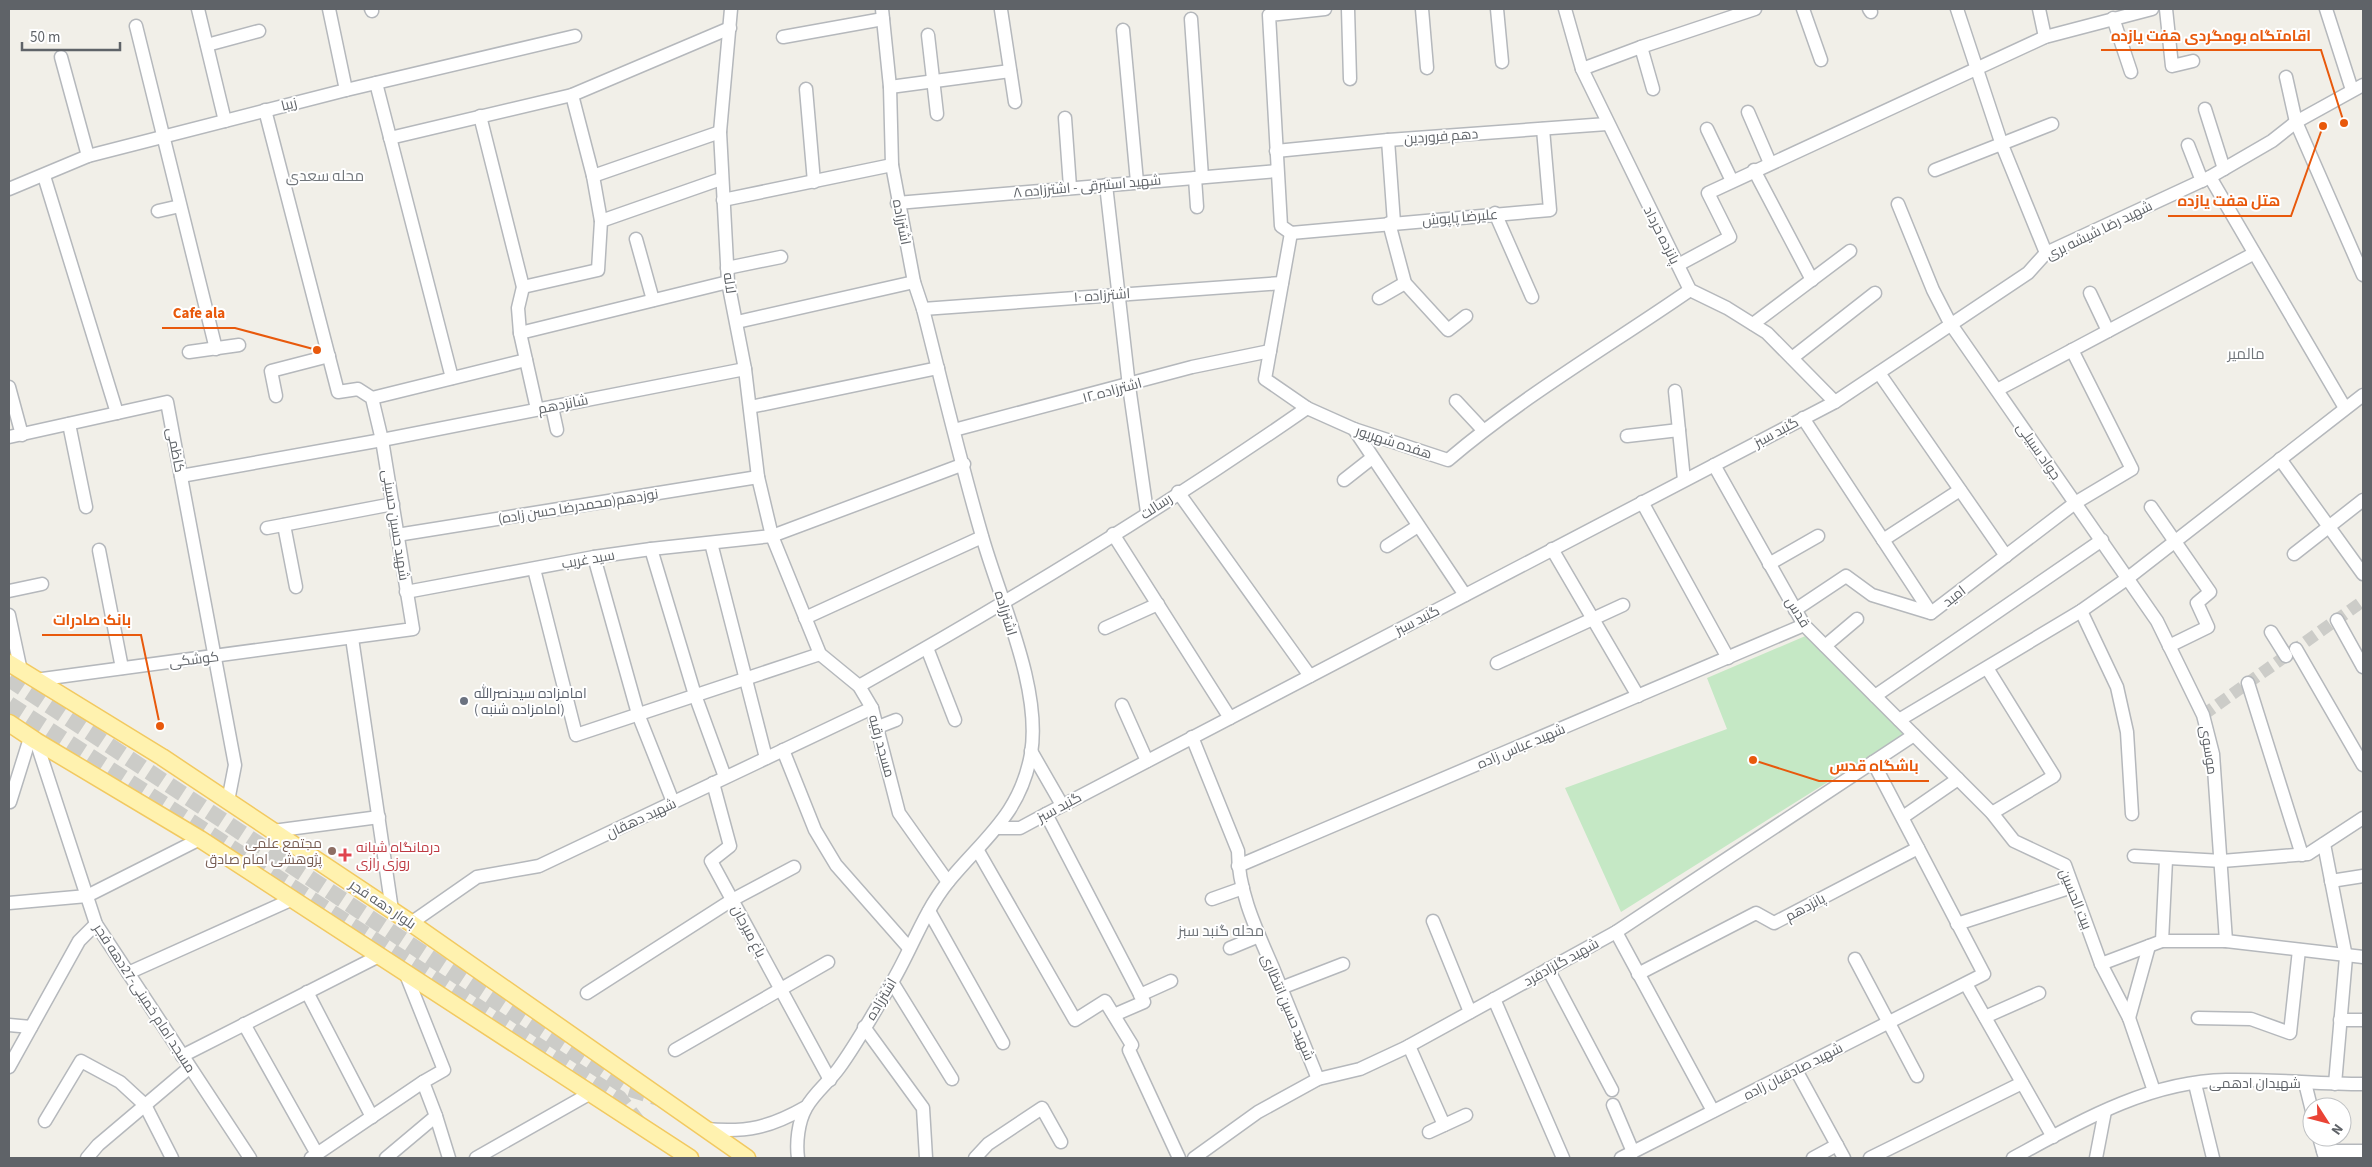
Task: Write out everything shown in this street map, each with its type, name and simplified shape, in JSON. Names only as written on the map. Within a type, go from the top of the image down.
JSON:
[{"type":"main road","name":"بلوار دهه فجر","points":[[15,667],[162,757],[411,922],[747,1158]]},
{"type":"main road","points":[[9,723],[33,740],[200,838],[589,1094],[690,1158]]},
{"type":"street","points":[[198,9],[225,121]]},
{"type":"street","points":[[329,9],[346,90]]},
{"type":"street","name":"لاله","points":[[731,9],[720,132],[721,179],[728,282],[745,369],[758,477],[772,536]]},
{"type":"street","points":[[1291,233],[1280,226],[1269,15],[1325,9]]},
{"type":"street","points":[[1348,9],[1350,79]]},
{"type":"street","points":[[1422,9],[1427,68]]},
{"type":"street","points":[[1497,9],[1502,62]]},
{"type":"street","name":"پانزده خرداد","points":[[1565,9],[1582,70],[1690,290]]},
{"type":"street","points":[[1582,70],[1641,47],[1755,9]]},
{"type":"street","points":[[1803,9],[1821,60]]},
{"type":"street","points":[[1957,9],[1976,71],[2002,144],[2046,253]]},
{"type":"street","points":[[2039,9],[2046,37]]},
{"type":"street","points":[[1678,265],[1730,237],[1708,193],[1754,170],[1976,71],[2046,37],[2113,18],[2126,11],[2152,9]]},
{"type":"street","points":[[2166,9],[2172,66],[2194,61]]},
{"type":"street","points":[[2326,9],[2358,87]]},
{"type":"street","points":[[1002,10],[1015,102]]},
{"type":"street","points":[[783,37],[882,14]]},
{"type":"street","name":"اشترزاده","points":[[798,1158],[799,1126],[806,1108],[830,1080],[864,1027],[892,982],[929,911],[948,882],[998,828],[1012,807],[1027,770],[1031,751],[1034,709],[1004,603],[982,537],[923,309],[914,282],[892,165],[890,87],[882,14]]},
{"type":"street","points":[[2113,18],[2131,72]]},
{"type":"street","points":[[1191,19],[1198,177],[1197,208]]},
{"type":"street","points":[[136,26],[216,349]]},
{"type":"street","points":[[390,138],[572,95],[730,28]]},
{"type":"street","points":[[1123,30],[1136,182]]},
{"type":"street","points":[[207,45],[259,31]]},
{"type":"street","points":[[928,35],[937,114]]},
{"type":"street","name":"زیبا","points":[[9,189],[88,156],[346,90],[575,36]]},
{"type":"street","points":[[1641,47],[1653,88]]},
{"type":"street","points":[[61,57],[88,156]]},
{"type":"street","points":[[890,87],[1010,71]]},
{"type":"street","points":[[2286,77],[2296,122],[2363,275]]},
{"type":"street","points":[[376,83],[452,378]]},
{"type":"street","name":"شهید رضا شیشه بری","points":[[1835,402],[2028,273],[2046,253],[2206,179],[2272,141],[2296,122],[2358,87]]},
{"type":"street","points":[[806,89],[814,182]]},
{"type":"street","points":[[523,287],[598,270],[601,221],[593,176],[572,95]]},
{"type":"street","points":[[2205,108],[2224,169]]},
{"type":"street","points":[[265,110],[338,392],[358,389],[372,398],[526,360]]},
{"type":"street","points":[[1748,112],[1770,163]]},
{"type":"street","points":[[480,116],[523,287],[518,308],[520,333],[537,410]]},
{"type":"street","points":[[1065,118],[1070,187]]},
{"type":"street","name":"دهم فروردین","points":[[1276,151],[1388,140],[1607,124]]},
{"type":"street","points":[[1935,170],[2052,124]]},
{"type":"street","name":"علیرضا پاپوش","points":[[1291,233],[1496,213],[1550,210],[1542,129]]},
{"type":"street","points":[[1707,129],[1732,181]]},
{"type":"street","points":[[593,176],[720,132]]},
{"type":"street","points":[[1388,140],[1391,223],[1406,283],[1448,330],[1466,316]]},
{"type":"street","points":[[2188,145],[2206,179],[2345,408]]},
{"type":"street","points":[[723,200],[892,165]]},
{"type":"street","points":[[1754,170],[1812,280]]},
{"type":"street","name":"شهید استبرقی - اشترزاده ۸","points":[[898,202],[1277,171]]},
{"type":"street","points":[[44,176],[117,414]]},
{"type":"street","points":[[601,221],[721,179]]},
{"type":"street","points":[[1106,185],[1129,386],[1147,512]]},
{"type":"street","name":"جواد سبیلی","points":[[1898,204],[1933,290],[1950,324],[2128,578]]},
{"type":"street","points":[[158,210],[180,206]]},
{"type":"street","points":[[1496,213],[1532,297]]},
{"type":"street","name":"هفده شهریور","points":[[1291,233],[1265,379],[1307,408],[1354,430],[1448,460],[1483,430],[1543,386],[1690,290]]},
{"type":"street","points":[[636,239],[653,300]]},
{"type":"street","points":[[1753,324],[1850,252]]},
{"type":"street","points":[[1997,390],[2253,254]]},
{"type":"street","points":[[727,268],[780,257]]},
{"type":"street","points":[[520,333],[728,282]]},
{"type":"street","points":[[737,322],[914,282]]},
{"type":"street","name":"اشترزاده ۱۰","points":[[923,309],[1282,283]]},
{"type":"street","points":[[1379,298],[1406,283]]},
{"type":"street","points":[[1690,290],[1767,333],[1835,402]]},
{"type":"street","points":[[1792,358],[1876,293]]},
{"type":"street","points":[[2090,293],[2108,331]]},
{"type":"street","points":[[189,352],[239,345]]},
{"type":"street","name":"امید","points":[[1795,610],[1846,576],[1872,595],[1931,613],[2075,502],[2132,469],[2072,350]]},
{"type":"street","name":"اشترزاده ۱۲","points":[[954,430],[1129,386],[1192,367],[1270,351]]},
{"type":"street","points":[[276,396],[272,371],[329,356]]},
{"type":"street","points":[[750,406],[938,368]]},
{"type":"street","name":"شانزدهم","points":[[181,476],[382,440],[745,369]]},
{"type":"street","points":[[1879,373],[2006,556]]},
{"type":"street","points":[[9,387],[15,436]]},
{"type":"street","points":[[1675,391],[1684,480]]},
{"type":"street","points":[[1899,720],[2081,611],[2128,578],[2363,395]]},
{"type":"street","name":"شهید حسین حسینی","points":[[352,638],[413,629],[382,440],[372,398]]},
{"type":"street","points":[[1456,401],[1483,430]]},
{"type":"street","name":"کاظمی","points":[[15,436],[167,402],[234,765],[228,801]]},
{"type":"street","name":"گنبد سبز","points":[[998,828],[1020,828],[1835,402]]},
{"type":"street","points":[[552,407],[557,430]]},
{"type":"street","name":"رسالت","points":[[859,686],[1004,603],[1250,448],[1307,408]]},
{"type":"street","points":[[1803,418],[1931,613]]},
{"type":"street","points":[[69,424],[86,507]]},
{"type":"street","points":[[1354,430],[1464,595]]},
{"type":"street","points":[[1627,436],[1679,430]]},
{"type":"street","points":[[1344,480],[1372,458]]},
{"type":"street","points":[[2280,459],[2363,574]]},
{"type":"street","name":"سید غریب","points":[[406,592],[594,557],[772,536],[964,464]]},
{"type":"street","name":"قدس","points":[[1714,465],[1804,625],[1914,735]]},
{"type":"street","name":"نوزدهم(محمدرضا حسن زاده)","points":[[397,535],[758,477]]},
{"type":"street","points":[[1883,540],[1960,490]]},
{"type":"street","points":[[1178,492],[1310,676]]},
{"type":"street","points":[[2294,554],[2363,500]]},
{"type":"street","points":[[1642,502],[1728,658]]},
{"type":"street","points":[[267,528],[393,504]]},
{"type":"street","points":[[2150,506],[2173,542],[2210,592],[2197,603],[2208,627],[2169,646]]},
{"type":"street","points":[[284,525],[296,587]]},
{"type":"street","points":[[1387,546],[1418,526]]},
{"type":"street","points":[[1113,534],[1230,718]]},
{"type":"street","name":"مسجد رقیه","points":[[772,536],[820,654],[859,686],[872,708],[899,813],[948,882]]},
{"type":"street","points":[[1770,564],[1818,536]]},
{"type":"street","points":[[805,618],[982,537]]},
{"type":"street","points":[[1875,696],[2102,540]]},
{"type":"street","points":[[711,542],[766,758]]},
{"type":"street","points":[[651,549],[695,695],[725,777]]},
{"type":"street","points":[[1552,549],[1638,696]]},
{"type":"street","points":[[100,550],[122,668]]},
{"type":"street","points":[[594,557],[638,714],[673,802]]},
{"type":"street","points":[[534,568],[576,735],[820,654]]},
{"type":"street","name":"موسوی","points":[[2128,578],[2157,621],[2203,715],[2213,754],[2222,861],[2226,940]]},
{"type":"street","points":[[9,591],[42,584]]},
{"type":"street","points":[[1105,628],[1158,604]]},
{"type":"street","points":[[1497,664],[1623,605]]},
{"type":"street","points":[[2081,611],[2117,687],[2127,732],[2132,814]]},
{"type":"street","points":[[9,615],[15,667]]},
{"type":"street","points":[[1825,646],[1858,619]]},
{"type":"street","points":[[2337,620],[2363,667]]},
{"type":"street","name":"شهید عباس زاده","points":[[1238,866],[1804,625]]},
{"type":"street","points":[[2272,632],[2291,653],[2363,765]]},
{"type":"street","points":[[352,638],[392,910]]},
{"type":"street","name":"کوشکی","points":[[35,680],[352,638]]},
{"type":"street","points":[[927,648],[955,720]]},
{"type":"street","points":[[1987,668],[2054,776],[1992,813]]},
{"type":"street","points":[[2248,683],[2302,855]]},
{"type":"street","points":[[1122,705],[1147,761]]},
{"type":"street","name":"شهید دهقان","points":[[411,922],[477,877],[540,866],[872,708]]},
{"type":"street","points":[[878,727],[896,720]]},
{"type":"street","name":"بیت الحسین","points":[[1914,735],[1992,813],[2014,841],[2065,865],[2101,964],[2129,1018],[2154,1091]]},
{"type":"street","name":"شهید گلزادفرد","points":[[1196,1158],[1258,1112],[1318,1079],[1360,1069],[1409,1046],[1616,932],[1914,735]]},
{"type":"street","name":"شهید حسین انتظاری","points":[[1192,737],[1238,851],[1238,866],[1243,888],[1258,936],[1318,1079]]},
{"type":"street","points":[[10,802],[33,740]]},
{"type":"street","name":"مسجد امام خمینی-27دهه فجر","points":[[33,740],[96,924],[250,1158]]},
{"type":"street","points":[[783,750],[815,830],[836,865],[909,948]]},
{"type":"street","points":[[1031,751],[1062,805]]},
{"type":"street","points":[[1872,762],[1903,817],[1957,924],[2072,887]]},
{"type":"street","points":[[1903,817],[1958,780]]},
{"type":"street","name":"باغ میرجان","points":[[713,784],[730,846],[711,861],[830,1080]]},
{"type":"street","points":[[1046,814],[1144,1002],[1114,1015]]},
{"type":"street","points":[[273,831],[378,817]]},
{"type":"street","points":[[2134,856],[2166,860],[2222,861],[2302,855],[2308,854],[2363,818]]},
{"type":"street","points":[[9,903],[87,896],[200,838]]},
{"type":"street","points":[[2324,844],[2346,957],[2335,1084]]},
{"type":"street","name":"پانزدهم","points":[[1638,974],[1756,913],[1774,923],[1918,848]]},
{"type":"street","points":[[978,851],[1075,1020],[1105,1001],[1131,1048],[1179,1158]]},
{"type":"street","points":[[2162,942],[2166,860]]},
{"type":"street","points":[[587,993],[732,900],[794,867]]},
{"type":"street","points":[[2332,881],[2363,876]]},
{"type":"street","points":[[1212,899],[1243,888]]},
{"type":"street","points":[[128,973],[293,899]]},
{"type":"street","points":[[929,911],[1003,1043]]},
{"type":"street","points":[[1433,921],[1470,1012]]},
{"type":"street","points":[[9,1067],[80,941],[96,924]]},
{"type":"street","name":"شهید صادقیان زاده","points":[[1621,1158],[1984,974],[1957,924]]},
{"type":"street","points":[[1616,932],[1714,1112]]},
{"type":"street","points":[[1230,948],[1258,936]]},
{"type":"street","points":[[2101,964],[2162,942],[2226,940],[2346,957],[2363,957]]},
{"type":"street","points":[[2129,1018],[2149,946]]},
{"type":"street","points":[[2198,1018],[2251,1019],[2290,1034],[2299,950]]},
{"type":"street","points":[[182,1056],[379,956]]},
{"type":"street","points":[[1855,959],[1917,1076]]},
{"type":"street","points":[[675,1050],[828,962]]},
{"type":"street","points":[[1281,988],[1343,964]]},
{"type":"street","points":[[1548,969],[1612,1090]]},
{"type":"street","points":[[244,1024],[314,1156],[423,1082],[444,1070],[405,972]]},
{"type":"street","points":[[1140,995],[1171,981]]},
{"type":"street","points":[[892,982],[952,1079]]},
{"type":"street","points":[[1966,984],[2053,1137]]},
{"type":"street","points":[[307,992],[372,1117]]},
{"type":"street","points":[[1985,1017],[2040,993]]},
{"type":"street","points":[[1494,999],[1563,1158]]},
{"type":"street","points":[[2340,1020],[2363,1020]]},
{"type":"street","points":[[9,1025],[31,1027]]},
{"type":"street","points":[[864,1027],[923,1108],[929,1157]]},
{"type":"street","points":[[1409,1046],[1444,1125]]},
{"type":"street","points":[[45,1121],[81,1061],[120,1082],[145,1106],[172,1158]]},
{"type":"street","points":[[86,1158],[98,1145],[189,1068]]},
{"type":"street","points":[[1796,1070],[1844,1158]]},
{"type":"street","name":"شهیدان ادهمی","points":[[2013,1158],[2105,1111],[2154,1091],[2225,1080],[2363,1084]]},
{"type":"street","points":[[423,1082],[449,1158]]},
{"type":"street","points":[[1870,1158],[2022,1083]]},
{"type":"street","points":[[2305,1083],[2308,1097]]},
{"type":"street","points":[[2195,1084],[2213,1158]]},
{"type":"street","points":[[476,1158],[589,1094]]},
{"type":"street","points":[[1613,1105],[1634,1152]]},
{"type":"street","points":[[706,1129],[732,1131],[758,1129],[783,1120],[806,1108]]},
{"type":"street","points":[[975,1158],[988,1144],[1042,1108],[1061,1142]]},
{"type":"street","points":[[2096,1158],[2105,1111]]},
{"type":"street","points":[[1429,1132],[1466,1115]]},
{"type":"street","points":[[386,1158],[436,1116]]},
{"type":"street","points":[[1813,1158],[1837,1146]]},
{"type":"street","points":[[2324,1155],[2363,1151]]},
{"type":"green space","points":[[1810,634],[1909,731],[1621,912],[1565,788],[1727,729],[1707,678]]},
{"type":"tunnel","points":[[2203,715],[2363,601]]},
{"type":"tunnel","points":[[9,679],[627,1088],[659,1098]]},
{"type":"tunnel","points":[[9,704],[619,1098],[640,1125]]},
{"type":"place","name":"اقامتگاه بومگردی هفت یازده","points":[[2344,123]]},
{"type":"place","name":"هتل هفت یازده","points":[[2323,126]]},
{"type":"place","name":"Cafe ala","points":[[317,350]]},
{"type":"place","name":"امامزاده سیدنصرالله ( امامزاده شنبه)","points":[[464,701]]},
{"type":"place","name":"بانک صادرات","points":[[160,726]]},
{"type":"place","name":"باشگاه قدس","points":[[1753,760]]},
{"type":"place","name":"مجتمع علمی پژوهشی امام صادق","points":[[332,851]]},
{"type":"place","name":"درمانگاه شبانه روزی رازی","points":[[345,855]]},
{"type":"district","name":"محله سعدی","points":[[325,176]]},
{"type":"district","name":"مالمیر","points":[[2246,354]]},
{"type":"district","name":"محله گنبد سبز","points":[[1221,931]]}]
